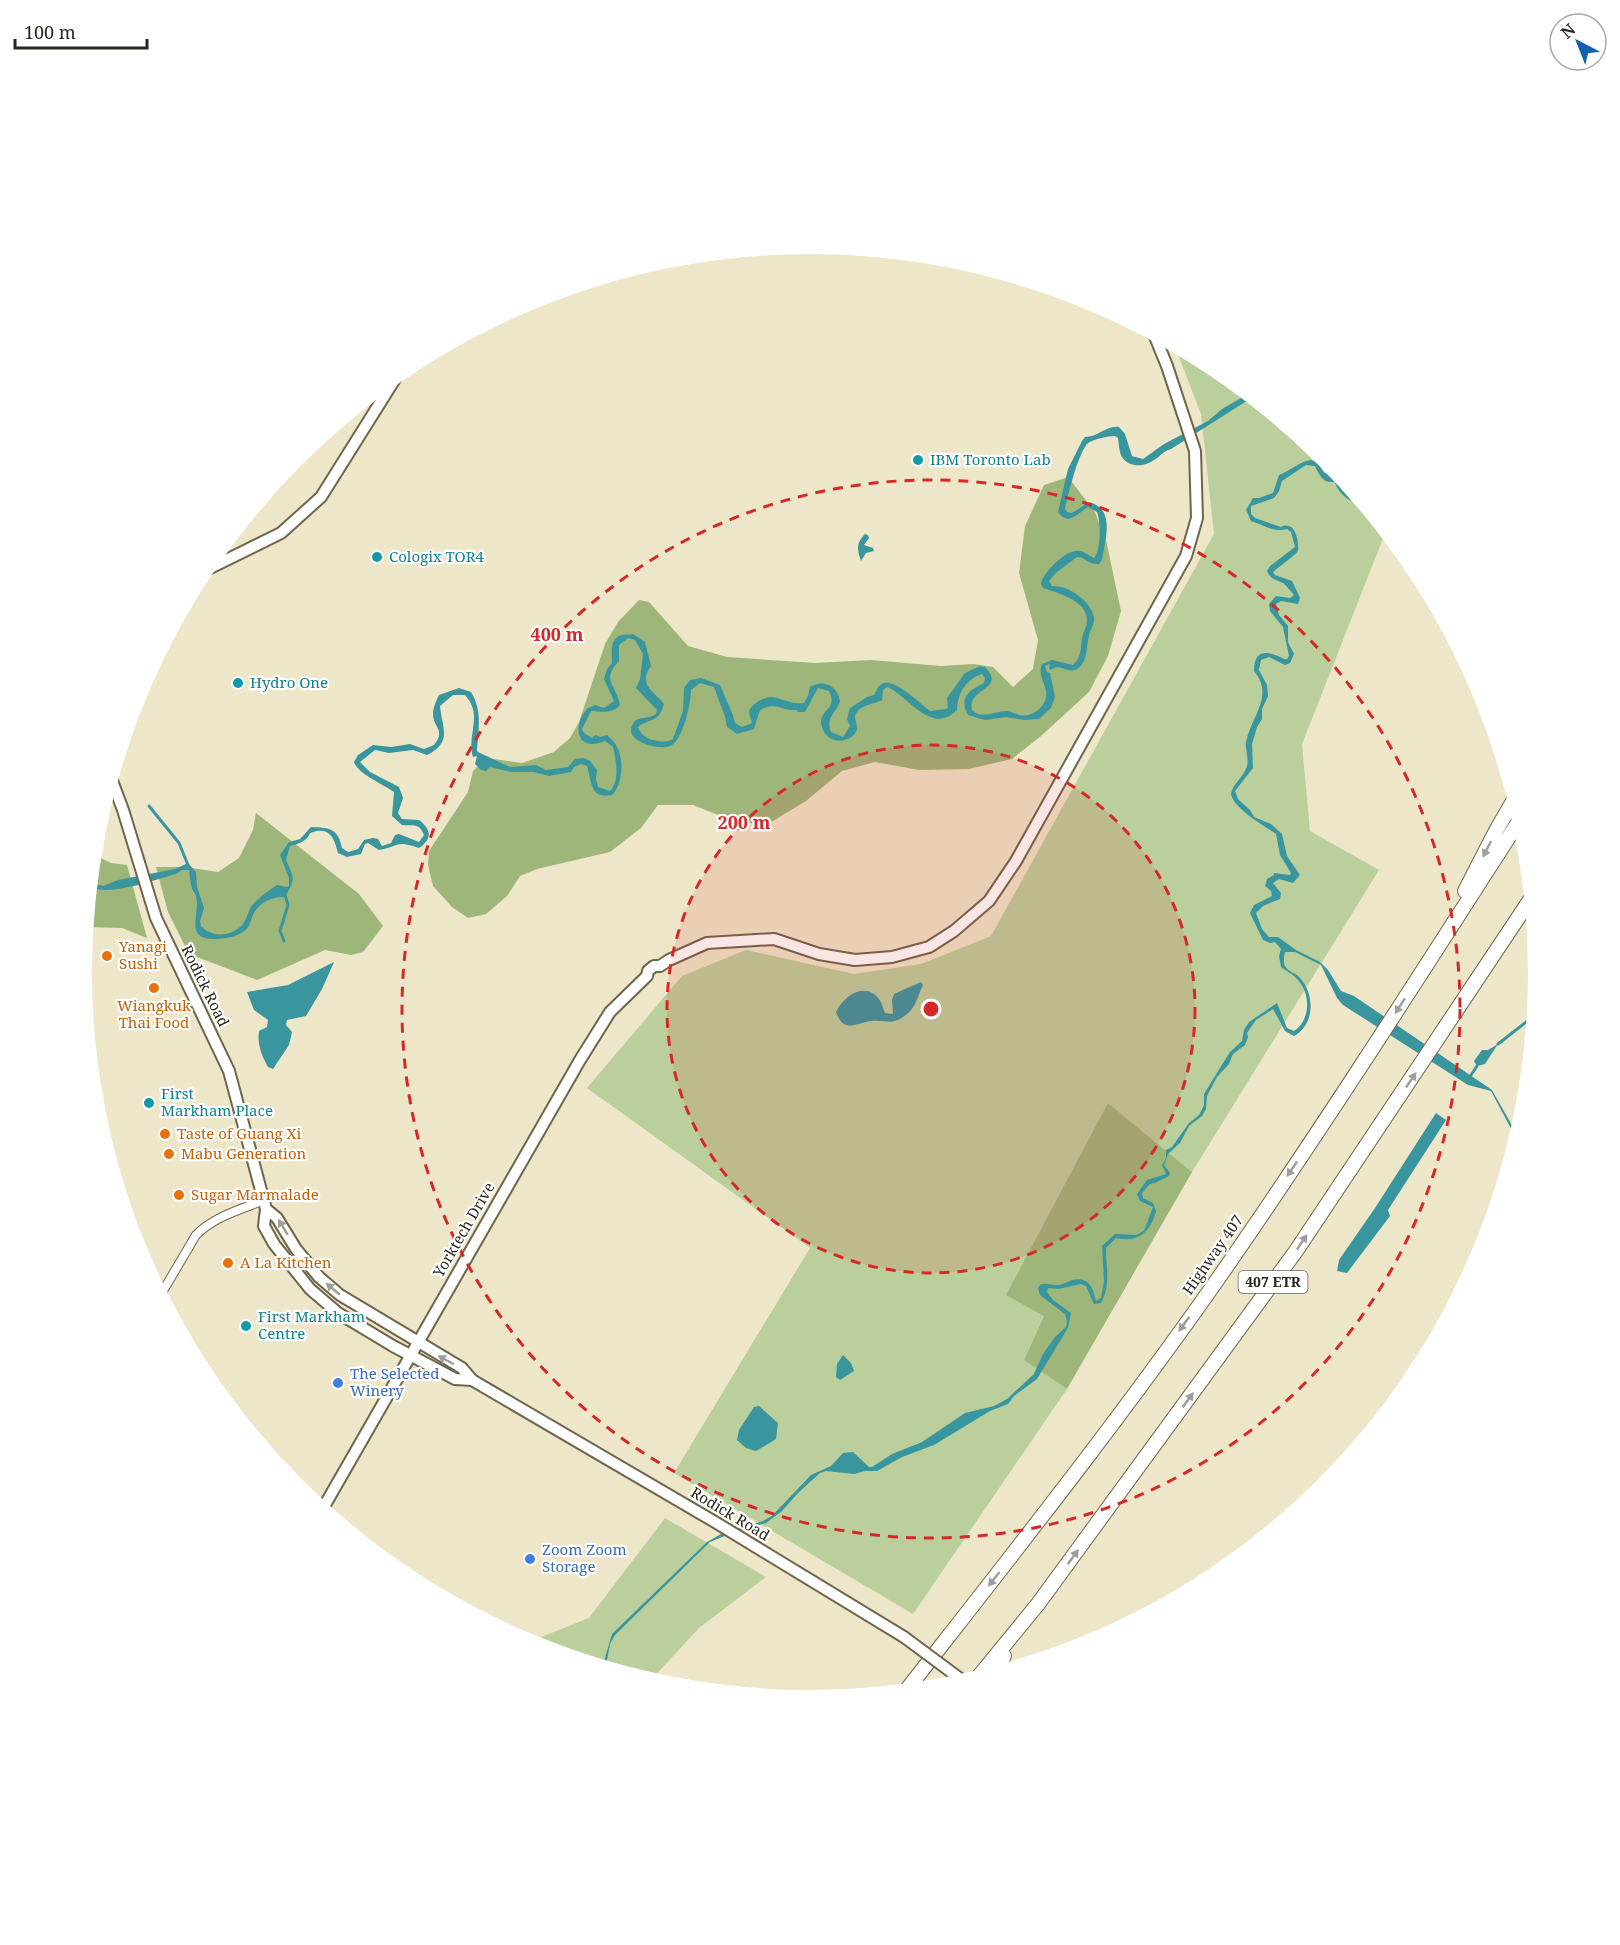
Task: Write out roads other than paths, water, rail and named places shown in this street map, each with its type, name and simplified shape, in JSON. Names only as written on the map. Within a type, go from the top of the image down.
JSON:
[{"type":"highway","points":[[1432,957],[1509,808]]},
{"type":"highway","name":"Highway 407","points":[[911,1684],[1081,1466],[1219,1277],[1358,1073],[1514,829]]},
{"type":"highway","name":"407 ETR","points":[[984,1670],[1038,1604],[1296,1251],[1525,908]]},
{"type":"highway","points":[[1497,952],[1526,917]]},
{"type":"highway","points":[[997,1667],[1038,1604]]},
{"type":"street","name":"Yorktech Drive","points":[[326,1503],[418,1344],[422,1333],[610,1012],[647,976],[652,976],[659,971],[660,966],[669,960],[707,943],[774,939],[819,954],[855,960],[892,957],[929,947],[954,931],[989,901],[1016,861],[1186,556],[1197,518],[1194,451],[1158,344]]},
{"type":"street","points":[[220,563],[281,533],[321,497],[387,392]]},
{"type":"street","name":"Rodick Road","points":[[115,790],[151,905],[229,1071],[265,1205],[264,1226],[274,1244],[310,1289],[338,1313],[455,1378],[472,1380]]},
{"type":"street","points":[[165,1288],[196,1235],[204,1227],[214,1220],[265,1205]]},
{"type":"street","name":"Rodick Road","points":[[265,1205],[278,1218],[296,1249],[319,1277],[340,1295],[418,1344],[462,1368],[472,1380],[715,1522],[904,1637],[956,1676]]},
{"type":"water","points":[[1241,398],[1246,401],[1146,464],[1133,465],[1125,461],[1120,453],[1118,438],[1115,436],[1089,442],[1083,450],[1065,509],[1072,513],[1089,502],[1103,511],[1107,526],[1102,560],[1099,564],[1095,564],[1077,557],[1049,581],[1052,586],[1065,588],[1079,596],[1089,606],[1094,622],[1086,655],[1079,668],[1068,670],[1056,667],[1051,670],[1049,669],[1050,664],[1045,666],[1047,672],[1050,673],[1055,697],[1051,708],[1039,719],[1024,720],[1006,717],[985,720],[968,715],[965,709],[965,699],[970,691],[984,683],[985,678],[982,674],[963,688],[957,710],[947,717],[938,719],[929,717],[887,687],[883,690],[882,700],[857,712],[855,716],[857,729],[854,735],[838,741],[829,738],[824,732],[821,719],[831,703],[831,698],[829,691],[818,688],[805,712],[775,706],[766,707],[760,710],[754,729],[737,734],[727,727],[714,687],[700,683],[691,690],[685,721],[675,743],[665,747],[650,746],[636,739],[632,734],[631,728],[635,721],[653,716],[657,710],[636,688],[640,679],[643,654],[635,640],[628,638],[619,645],[619,661],[613,668],[610,678],[620,705],[610,711],[591,711],[582,729],[592,738],[596,735],[600,737],[607,735],[617,747],[621,758],[621,772],[616,791],[612,795],[605,796],[596,792],[591,784],[587,766],[581,764],[574,767],[571,772],[549,776],[490,767],[486,771],[481,770],[475,764],[477,756],[473,757],[471,749],[474,718],[471,703],[465,695],[453,695],[440,706],[444,734],[443,740],[435,750],[427,755],[413,750],[389,753],[375,750],[360,762],[370,772],[399,787],[403,798],[398,813],[402,819],[419,820],[429,834],[419,848],[402,844],[379,850],[368,843],[365,844],[361,854],[347,857],[338,853],[334,840],[328,833],[319,831],[311,833],[303,841],[290,846],[286,860],[293,879],[285,897],[262,903],[255,910],[246,929],[235,936],[221,939],[207,939],[200,936],[197,931],[195,925],[197,903],[191,886],[189,870],[182,870],[176,874],[119,889],[97,889],[97,884],[103,886],[118,880],[175,869],[188,863],[196,872],[197,887],[204,908],[200,921],[201,926],[211,933],[228,934],[243,924],[252,905],[259,898],[277,885],[289,886],[289,878],[280,855],[289,842],[300,839],[311,827],[332,830],[338,836],[342,848],[348,852],[358,849],[364,840],[378,839],[382,846],[391,843],[395,835],[399,834],[419,842],[424,835],[420,828],[415,825],[402,825],[392,816],[394,792],[360,771],[354,762],[358,755],[373,745],[391,747],[410,744],[424,749],[434,745],[439,732],[433,714],[439,695],[459,688],[471,692],[475,699],[479,721],[478,752],[510,767],[536,765],[546,770],[568,767],[575,759],[584,758],[590,761],[597,770],[598,787],[610,791],[616,776],[613,747],[605,741],[596,744],[583,741],[579,730],[580,722],[588,708],[595,705],[604,708],[614,701],[604,679],[612,663],[613,643],[615,639],[623,635],[633,634],[645,642],[651,666],[647,673],[647,683],[664,704],[657,717],[638,727],[643,735],[658,741],[673,739],[683,711],[684,688],[690,680],[701,678],[720,685],[735,723],[742,727],[752,723],[750,710],[761,700],[771,697],[804,703],[810,687],[824,684],[833,687],[840,701],[830,719],[831,732],[843,737],[850,726],[847,719],[850,708],[874,695],[882,684],[893,684],[930,711],[946,709],[948,708],[947,698],[965,673],[980,666],[985,667],[992,680],[975,697],[972,710],[984,715],[1007,711],[1020,715],[1034,713],[1040,709],[1046,698],[1041,674],[1042,664],[1052,660],[1073,665],[1079,656],[1087,623],[1086,613],[1077,602],[1043,588],[1041,584],[1046,573],[1062,557],[1080,551],[1094,558],[1098,549],[1100,529],[1097,512],[1088,507],[1069,519],[1058,512],[1068,469],[1082,441],[1085,437],[1119,427],[1125,434],[1132,456],[1143,459],[1164,444],[1208,421],[1222,409]]},
{"type":"water","points":[[1311,460],[1316,462],[1334,481],[1325,481],[1315,466],[1306,465],[1282,481],[1274,498],[1251,506],[1251,514],[1255,518],[1281,527],[1290,526],[1295,532],[1298,551],[1273,572],[1275,575],[1292,581],[1300,598],[1298,604],[1281,601],[1276,604],[1279,615],[1288,626],[1288,642],[1294,654],[1290,663],[1285,665],[1269,657],[1261,660],[1259,670],[1267,685],[1268,696],[1252,744],[1253,768],[1235,791],[1238,799],[1254,817],[1271,824],[1282,834],[1287,856],[1300,875],[1293,883],[1279,879],[1273,883],[1281,893],[1280,899],[1263,906],[1256,913],[1262,929],[1269,937],[1278,937],[1296,950],[1320,962],[1341,991],[1354,996],[1492,1090],[1512,1125],[1511,1129],[1491,1091],[1468,1085],[1343,1005],[1337,998],[1321,965],[1295,952],[1285,952],[1285,966],[1300,978],[1308,992],[1310,1009],[1306,1025],[1294,1036],[1285,1031],[1273,1009],[1256,1020],[1247,1033],[1245,1045],[1233,1054],[1229,1064],[1217,1077],[1207,1096],[1206,1109],[1202,1116],[1189,1126],[1180,1143],[1168,1154],[1164,1165],[1170,1173],[1169,1176],[1150,1184],[1142,1193],[1143,1198],[1153,1203],[1156,1211],[1151,1225],[1147,1230],[1137,1237],[1116,1238],[1106,1248],[1107,1283],[1101,1303],[1094,1304],[1086,1286],[1081,1284],[1058,1289],[1048,1288],[1047,1292],[1053,1300],[1071,1313],[1068,1328],[1037,1379],[1014,1396],[1008,1404],[990,1411],[934,1445],[902,1457],[877,1471],[854,1474],[826,1471],[820,1473],[781,1512],[766,1523],[710,1542],[615,1635],[610,1644],[607,1662],[604,1661],[612,1634],[707,1542],[721,1534],[772,1516],[811,1475],[831,1466],[843,1453],[853,1452],[869,1467],[872,1467],[892,1454],[922,1442],[965,1413],[994,1406],[1007,1399],[1034,1374],[1043,1354],[1055,1337],[1066,1327],[1065,1314],[1040,1295],[1038,1288],[1040,1285],[1060,1285],[1078,1279],[1089,1284],[1096,1301],[1101,1298],[1104,1281],[1102,1246],[1115,1234],[1136,1235],[1144,1231],[1153,1207],[1140,1201],[1137,1194],[1147,1180],[1166,1174],[1162,1165],[1166,1158],[1166,1150],[1172,1147],[1189,1123],[1199,1115],[1204,1105],[1204,1094],[1230,1052],[1242,1041],[1244,1030],[1249,1022],[1277,1003],[1287,1028],[1294,1031],[1304,1020],[1307,999],[1302,985],[1281,967],[1279,956],[1281,949],[1275,942],[1270,943],[1263,940],[1250,913],[1254,905],[1272,896],[1271,891],[1265,886],[1267,879],[1274,873],[1290,875],[1291,873],[1280,855],[1276,834],[1243,811],[1233,800],[1231,794],[1247,766],[1246,742],[1262,698],[1260,680],[1254,671],[1256,658],[1263,653],[1284,659],[1289,656],[1283,627],[1270,611],[1269,604],[1276,596],[1290,598],[1294,595],[1283,583],[1272,578],[1267,571],[1270,566],[1295,547],[1291,532],[1287,529],[1274,529],[1251,521],[1246,510],[1253,498],[1273,493],[1279,475]]},
{"type":"water","points":[[865,534],[869,538],[864,545],[873,548],[874,551],[866,553],[861,561],[858,546]]},
{"type":"water","points":[[334,962],[306,1016],[287,1020],[286,1025],[292,1032],[289,1045],[273,1069],[268,1067],[260,1050],[259,1031],[267,1027],[268,1020],[254,1010],[247,992],[288,985]]},
{"type":"water","points":[[921,982],[923,985],[913,1008],[897,1020],[871,1021],[850,1026],[839,1019],[836,1012],[849,996],[867,991],[879,999],[885,1013],[893,1014],[894,994]]},
{"type":"water","points":[[1498,1044],[1485,1064],[1477,1066],[1474,1061],[1482,1050],[1488,1050]]},
{"type":"water","points":[[1436,1113],[1446,1120],[1388,1210],[1390,1216],[1347,1273],[1337,1271],[1339,1260]]},
{"type":"water","points":[[843,1355],[851,1363],[854,1371],[840,1380],[836,1377],[837,1364]]},
{"type":"water","points":[[759,1406],[778,1423],[776,1439],[756,1451],[746,1448],[737,1440],[739,1430],[754,1407]]},
{"type":"waterway","points":[[1339,487],[1349,498]]},
{"type":"waterway","points":[[149,806],[179,843],[188,865]]},
{"type":"waterway","points":[[284,941],[280,931],[288,905],[285,895]]},
{"type":"waterway","points":[[1498,1044],[1527,1021]]},
{"type":"waterway","points":[[1471,1075],[1477,1066]]},
{"type":"place","name":"IBM Toronto Lab","points":[[918,460]]},
{"type":"place","name":"Cologix TOR4","points":[[377,557]]},
{"type":"place","name":"Hydro One","points":[[238,683]]},
{"type":"place","name":"Yanagi Sushi","points":[[107,956]]},
{"type":"place","name":"Wiangkuk Thai Food","points":[[154,988]]},
{"type":"place","name":"First Markham Place","points":[[149,1103]]},
{"type":"place","name":"Taste of Guang Xi","points":[[165,1134]]},
{"type":"place","name":"Mabu Generation","points":[[169,1154]]},
{"type":"place","name":"Sugar Marmalade","points":[[179,1195]]},
{"type":"place","name":"A La Kitchen","points":[[228,1263]]},
{"type":"place","name":"First Markham Centre","points":[[246,1326]]},
{"type":"place","name":"The Selected Winery","points":[[338,1383]]},
{"type":"place","name":"Zoom Zoom Storage","points":[[530,1559]]}]
